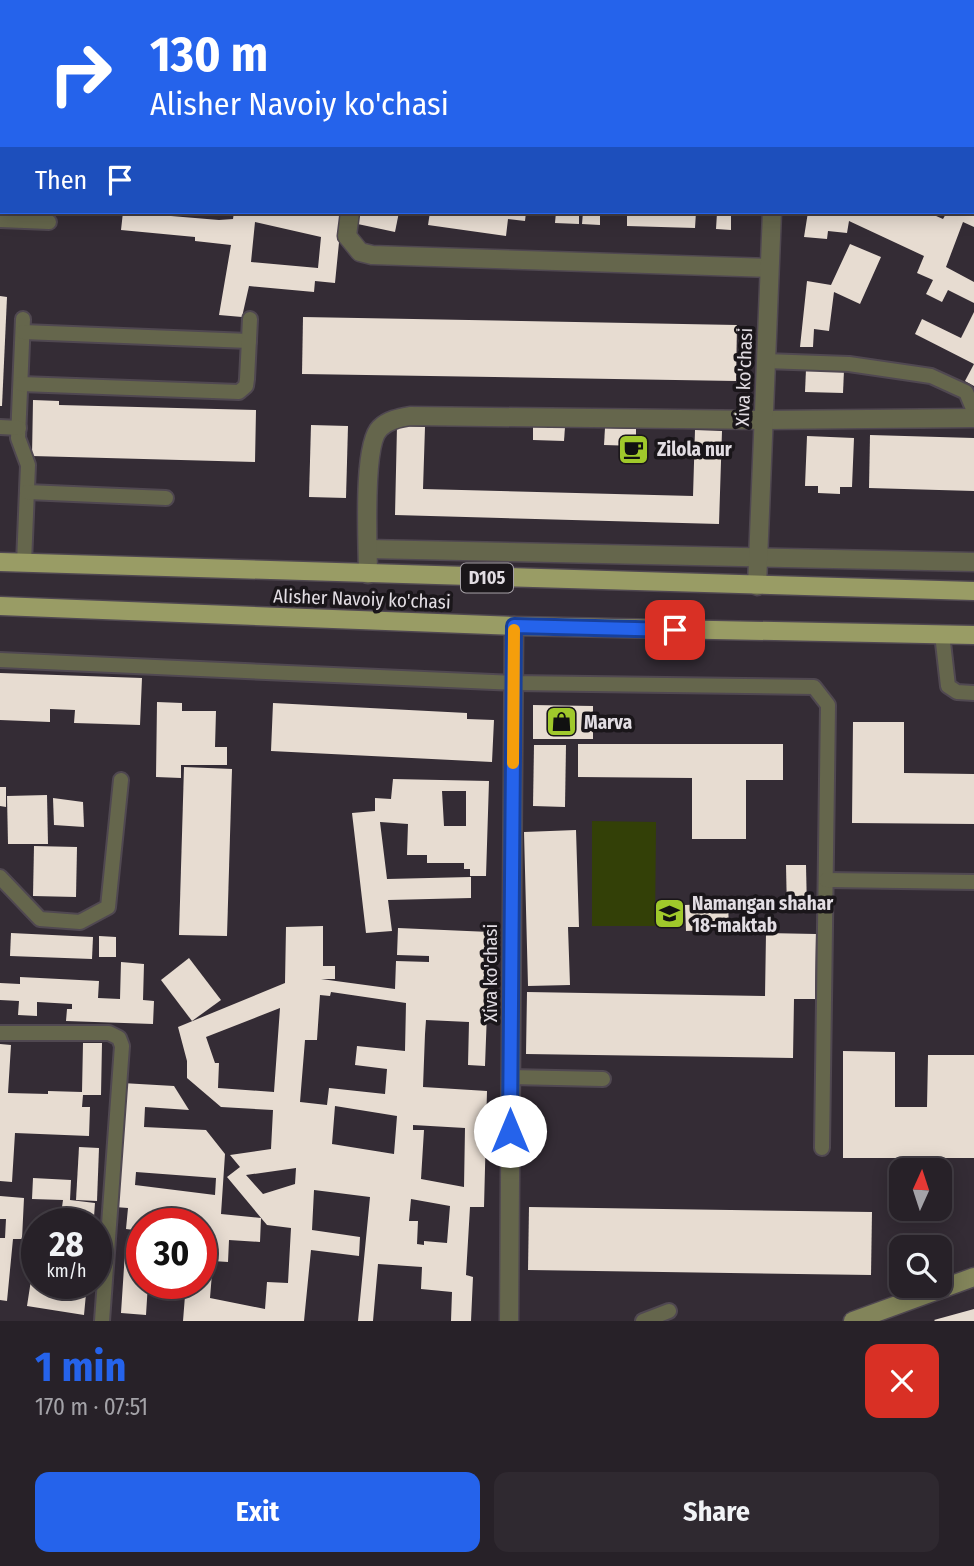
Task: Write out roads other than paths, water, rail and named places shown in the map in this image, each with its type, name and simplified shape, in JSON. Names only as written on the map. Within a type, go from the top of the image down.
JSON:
[{"type":"main road","name":"Alisher Navoiy ko'chasi","points":[[0,562],[757,586],[974,590]]},
{"type":"main road","name":"Alisher Navoiy ko'chasi","points":[[0,606],[514,626],[974,635]]},
{"type":"street","points":[[350,214],[347,236],[360,252],[372,255],[769,268]]},
{"type":"street","name":"Xiva ko'chasi","points":[[757,586],[772,214]]},
{"type":"street","points":[[368,574],[368,464],[372,442],[378,429],[389,421],[410,416],[763,420],[974,418]]},
{"type":"street","points":[[368,549],[974,562]]},
{"type":"street","name":"Xiva ko'chasi","points":[[509,1321],[514,626]]},
{"type":"street","points":[[855,1321],[974,1278]]},
{"type":"lane","points":[[0,220],[49,222]]},
{"type":"lane","points":[[21,384],[239,392],[246,386],[250,319]]},
{"type":"lane","points":[[24,563],[28,465],[18,438],[23,325],[249,341]]},
{"type":"lane","points":[[765,361],[849,364],[931,376],[966,392],[974,411]]},
{"type":"lane","points":[[0,427],[19,428]]},
{"type":"lane","points":[[27,492],[166,498]]},
{"type":"lane","points":[[942,634],[948,687],[957,692],[974,693]]},
{"type":"lane","points":[[0,660],[513,683],[814,687],[828,705],[822,1148]]},
{"type":"lane","points":[[0,877],[40,919],[80,922],[108,906],[121,780]]},
{"type":"lane","points":[[826,880],[974,882]]},
{"type":"lane","points":[[0,1033],[109,1033],[119,1038],[122,1046],[102,1321]]},
{"type":"lane","points":[[510,1077],[603,1079]]},
{"type":"lane","points":[[643,1321],[669,1311]]},
{"type":"place","name":"Zilola nur","points":[[634,449]]},
{"type":"place","name":"Marva","points":[[561,722]]},
{"type":"place","name":"Namangan shahar 18-maktab","points":[[669,914]]}]
